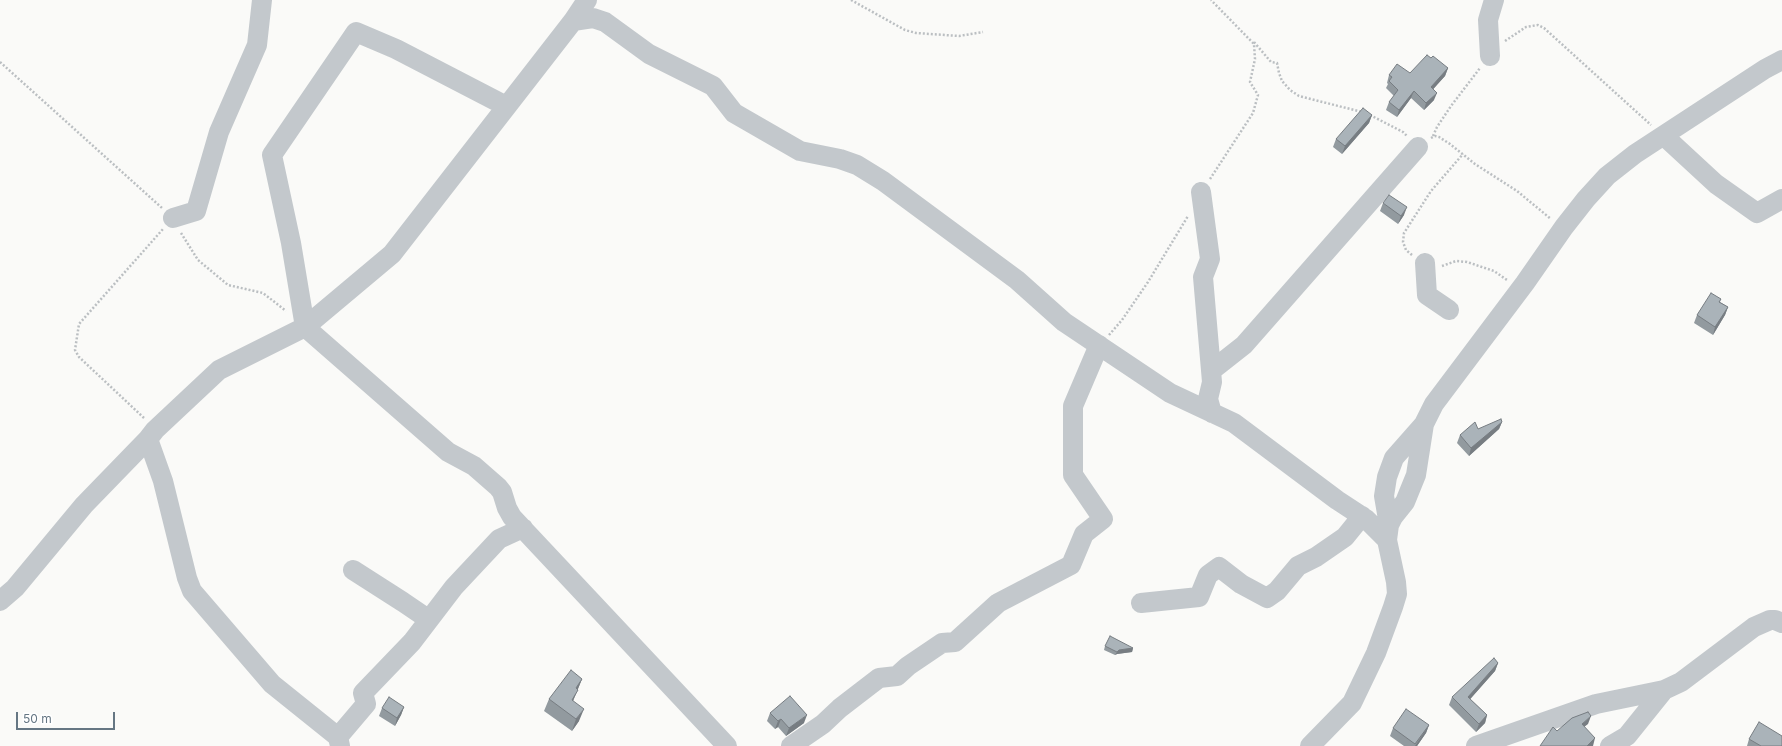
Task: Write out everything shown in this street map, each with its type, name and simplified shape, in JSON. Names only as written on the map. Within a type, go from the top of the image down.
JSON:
[{"type":"street","points":[[173,218],[196,211],[219,132],[257,45],[262,0]]},
{"type":"street","points":[[0,601],[15,588],[84,505],[152,435],[219,370],[305,327],[392,254],[573,21],[587,0]]},
{"type":"street","points":[[1490,56],[1488,20],[1494,0]]},
{"type":"street","points":[[573,21],[593,18],[605,22],[649,54],[713,86],[734,113],[787,144],[806,154],[840,159],[857,165],[883,181],[1017,280],[1064,322],[1170,393],[1234,423],[1337,500],[1388,533]]},
{"type":"street","points":[[506,106],[396,49],[356,32],[272,155],[291,243],[305,327],[448,452],[480,470],[502,492],[509,513],[522,528],[727,746]]},
{"type":"street","points":[[1310,746],[1352,703],[1376,653],[1397,594],[1384,496],[1387,477],[1394,458],[1424,424],[1434,404],[1520,290],[1564,227],[1586,199],[1607,176],[1635,154],[1765,69],[1782,60]]},
{"type":"street","points":[[1664,136],[1716,184],[1757,213],[1782,199]]},
{"type":"street","points":[[1211,371],[1244,345],[1426,141]]},
{"type":"street","points":[[1201,192],[1210,259],[1203,277],[1212,382],[1208,399],[1212,413]]},
{"type":"street","points":[[1425,263],[1427,295],[1449,310]]},
{"type":"street","points":[[791,746],[823,724],[840,708],[879,678],[897,676],[908,666],[942,643],[955,642],[998,603],[1071,565],[1084,534],[1103,519],[1073,475],[1073,406],[1099,345]]},
{"type":"street","points":[[1388,533],[1393,517],[1405,502],[1416,475],[1424,424]]},
{"type":"street","points":[[152,435],[187,578],[192,591],[272,684],[339,742],[366,704],[363,693],[412,642],[454,586],[499,539],[522,528]]},
{"type":"street","points":[[1141,603],[1199,597],[1208,575],[1219,567],[1241,584],[1267,598],[1278,591],[1298,566],[1316,557],[1345,537],[1362,516]]},
{"type":"street","points":[[353,570],[428,619]]},
{"type":"street","points":[[1476,746],[1596,704],[1664,690],[1681,682],[1754,627],[1765,621],[1775,620],[1782,622]]},
{"type":"street","points":[[1610,746],[1627,736],[1664,690]]},
{"type":"path","points":[[851,0],[905,30],[916,33],[959,36],[983,32]]},
{"type":"path","points":[[1099,345],[1122,320],[1148,282],[1201,192],[1253,113],[1258,95],[1250,82],[1255,59],[1254,44],[1212,0]]},
{"type":"path","points":[[1426,141],[1451,106],[1500,44],[1519,31],[1534,25],[1544,28],[1664,136]]},
{"type":"path","points":[[1248,37],[1260,47],[1271,62],[1277,63],[1282,81],[1290,90],[1299,96],[1327,104],[1345,107],[1382,120],[1403,132],[1426,141],[1439,136],[1516,191],[1549,218],[1564,227]]},
{"type":"path","points":[[0,62],[173,218],[191,250],[203,265],[228,285],[266,295],[305,327]]},
{"type":"path","points":[[1463,154],[1431,191],[1404,233],[1403,242],[1406,250],[1425,263],[1434,266],[1441,266],[1456,261],[1467,262],[1494,271],[1520,290]]},
{"type":"path","points":[[152,435],[124,398],[79,357],[75,350],[79,324],[173,218]]},
{"type":"building","points":[[1427,55],[1431,58],[1433,56],[1448,68],[1431,87],[1437,93],[1426,103],[1414,91],[1399,110],[1389,102],[1398,90],[1389,81],[1392,77],[1389,75],[1397,64],[1410,73]]},
{"type":"building","points":[[1363,108],[1372,115],[1345,146],[1336,139]]},
{"type":"building","points":[[1389,195],[1407,207],[1401,216],[1383,203]]},
{"type":"building","points":[[1711,293],[1721,299],[1719,302],[1728,307],[1715,327],[1697,315]]},
{"type":"building","points":[[1501,419],[1502,422],[1471,448],[1460,435],[1475,422],[1478,429]]},
{"type":"building","points":[[1110,636],[1133,648],[1119,650],[1117,652],[1105,646]]},
{"type":"building","points":[[1494,658],[1498,663],[1468,697],[1487,715],[1479,724],[1452,697]]},
{"type":"building","points":[[571,670],[582,679],[576,688],[578,690],[572,700],[584,709],[576,719],[549,699]]},
{"type":"building","points":[[790,696],[807,715],[789,728],[781,719],[778,721],[770,713]]},
{"type":"building","points":[[389,697],[404,707],[397,718],[382,708]]},
{"type":"building","points":[[1406,709],[1429,725],[1415,744],[1393,728]]},
{"type":"building","points":[[1588,712],[1591,716],[1582,724],[1595,738],[1587,746],[1540,746],[1553,727],[1557,731],[1572,718]]},
{"type":"building","points":[[1759,722],[1782,736],[1782,746],[1761,746],[1749,739]]}]
